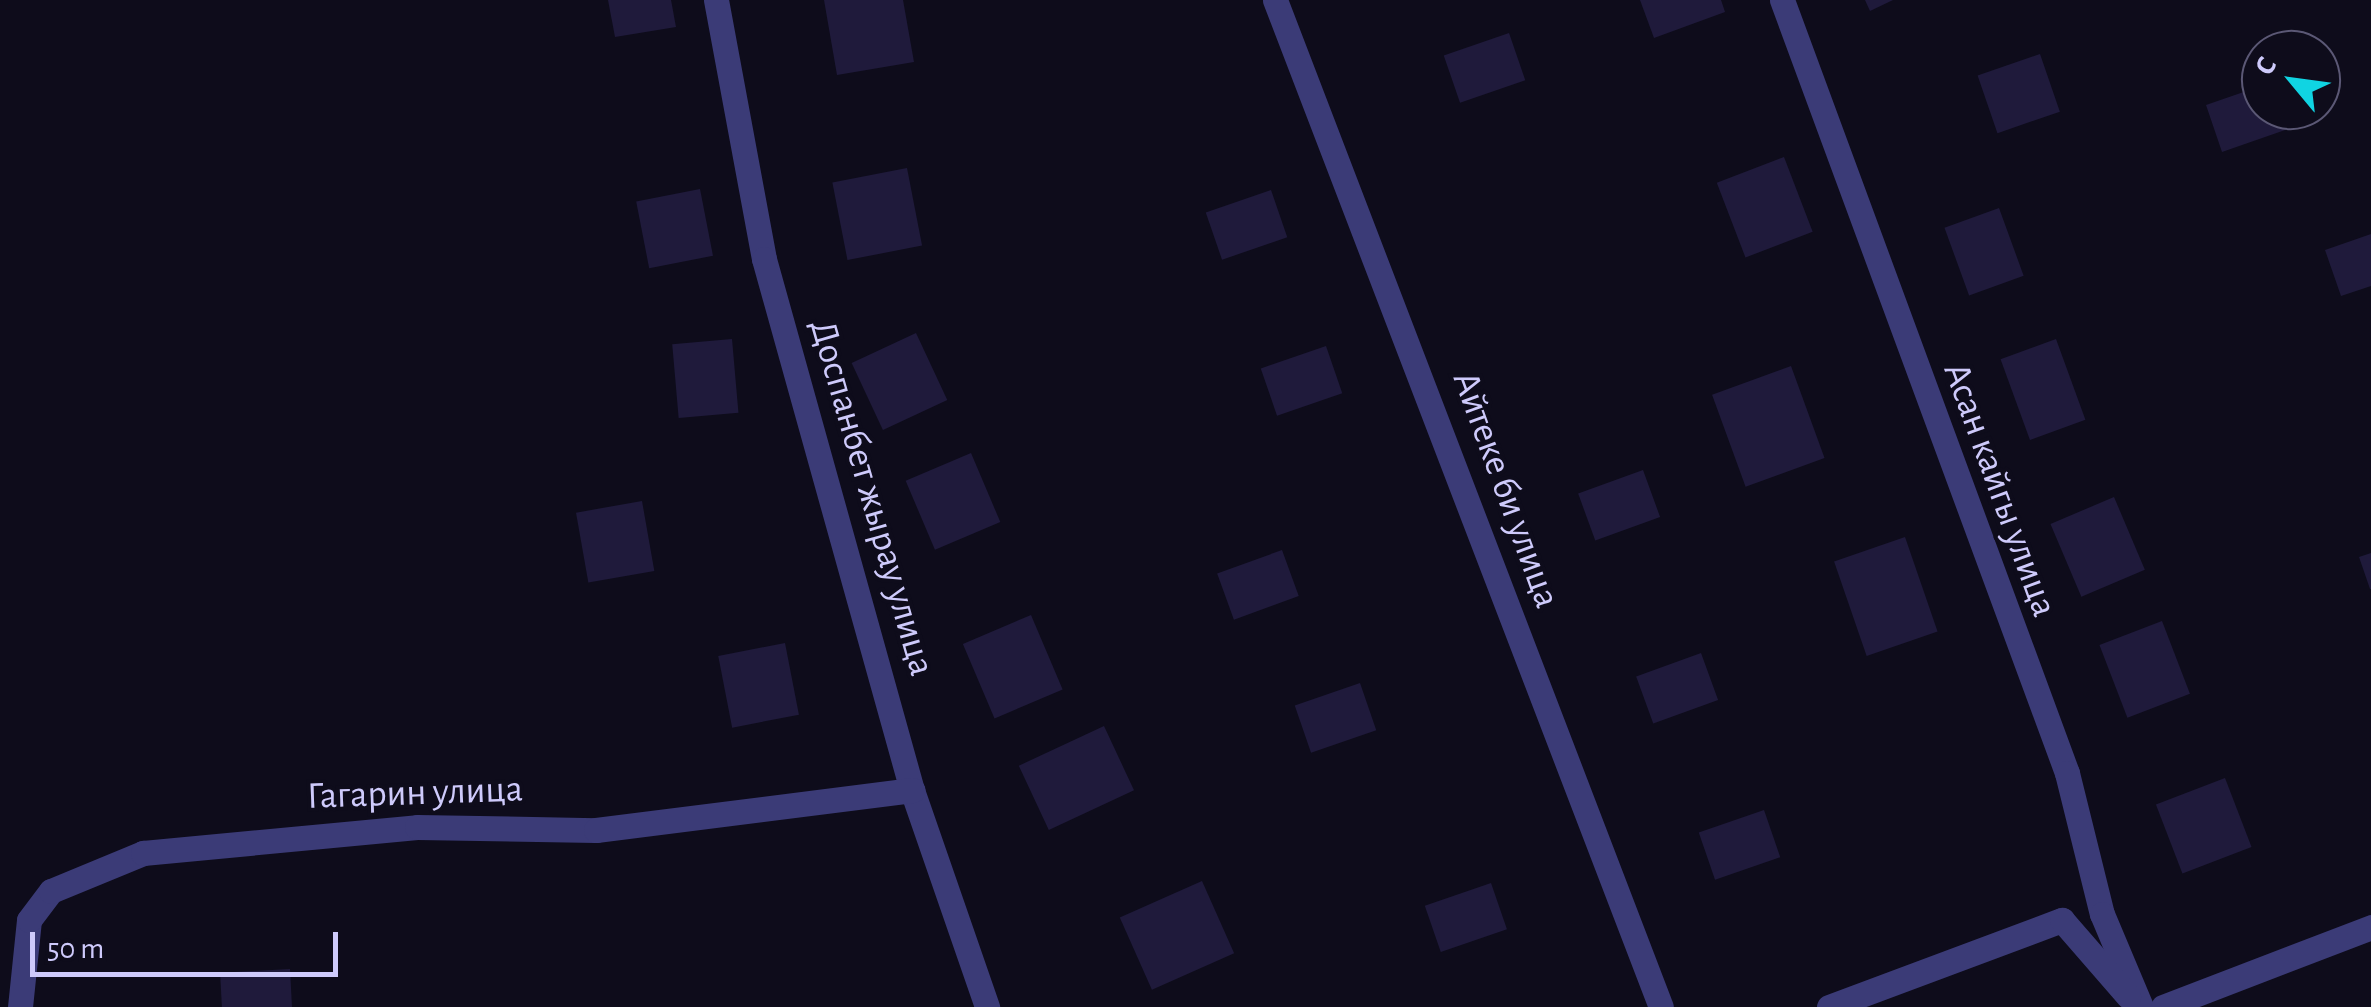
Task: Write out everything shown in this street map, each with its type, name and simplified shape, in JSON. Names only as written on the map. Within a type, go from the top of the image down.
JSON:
[{"type":"street","name":"Доспанбет жырау улица","points":[[716,0],[764,259],[912,790],[987,1007]]},
{"type":"street","name":"Айтеке би улица","points":[[1275,0],[1661,1007]]},
{"type":"street","name":"Асан кайгы улица","points":[[1782,0],[2067,773],[2102,914],[2140,1007]]},
{"type":"street","name":"Гагарин улица","points":[[20,1007],[29,920],[51,891],[143,853],[418,827],[633,827],[912,790]]},
{"type":"street","points":[[1828,1007],[2062,920],[2140,1007]]},
{"type":"street","points":[[2163,1007],[2371,926]]},
{"type":"building","points":[[608,0],[671,0],[676,27],[615,37]]},
{"type":"building","points":[[824,0],[903,0],[914,62],[837,75]]},
{"type":"building","points":[[1640,0],[1721,0],[1725,12],[1654,38]]},
{"type":"building","points":[[1865,0],[1893,0],[1870,11]]},
{"type":"building","points":[[1509,33],[1525,80],[1460,103],[1444,55]]},
{"type":"building","points":[[2040,54],[2060,112],[1997,133],[1978,75]]},
{"type":"building","points":[[2241,93],[2241,130],[2285,130],[2222,152],[2206,105]]},
{"type":"building","points":[[1784,157],[1813,232],[1745,257],[1717,183]]},
{"type":"building","points":[[907,168],[922,246],[847,260],[832,183]]},
{"type":"building","points":[[700,189],[713,256],[649,268],[636,201]]},
{"type":"building","points":[[1271,190],[1287,237],[1222,260],[1206,212]]},
{"type":"building","points":[[1999,208],[2024,276],[1969,295],[1944,228]]},
{"type":"building","points":[[2371,234],[2371,286],[2341,296],[2325,250]]},
{"type":"building","points":[[916,333],[947,400],[883,430],[852,363]]},
{"type":"building","points":[[732,339],[738,413],[679,418],[672,344]]},
{"type":"building","points":[[2056,339],[2085,420],[2030,440],[2001,359]]},
{"type":"building","points":[[1326,346],[1342,393],[1277,416],[1261,368]]},
{"type":"building","points":[[1791,366],[1825,458],[1746,487],[1712,395]]},
{"type":"building","points":[[971,453],[1000,522],[935,550],[906,481]]},
{"type":"building","points":[[1643,470],[1660,517],[1595,541],[1578,494]]},
{"type":"building","points":[[2114,497],[2145,570],[2081,597],[2050,524]]},
{"type":"building","points":[[642,501],[654,571],[588,583],[576,513]]},
{"type":"building","points":[[1905,537],[1938,632],[1867,656],[1834,561]]},
{"type":"building","points":[[1282,550],[1299,596],[1234,620],[1217,574]]},
{"type":"building","points":[[2371,553],[2371,589],[2370,589],[2359,557]]},
{"type":"building","points":[[1031,615],[1063,690],[995,718],[963,644]]},
{"type":"building","points":[[2162,621],[2190,694],[2127,718],[2099,645]]},
{"type":"building","points":[[785,643],[799,715],[732,728],[718,656]]},
{"type":"building","points":[[1701,653],[1718,700],[1653,724],[1636,677]]},
{"type":"building","points":[[1360,683],[1376,730],[1311,753],[1295,705]]},
{"type":"building","points":[[1104,726],[1134,790],[1049,830],[1019,766]]},
{"type":"building","points":[[2225,778],[2252,847],[2182,874],[2156,805]]},
{"type":"building","points":[[1764,810],[1780,857],[1715,880],[1699,832]]},
{"type":"building","points":[[1202,881],[1234,953],[1152,990],[1120,918]]},
{"type":"building","points":[[1491,883],[1507,929],[1441,952],[1425,906]]},
{"type":"building","points":[[290,969],[292,1007],[222,1007],[220,973]]}]
